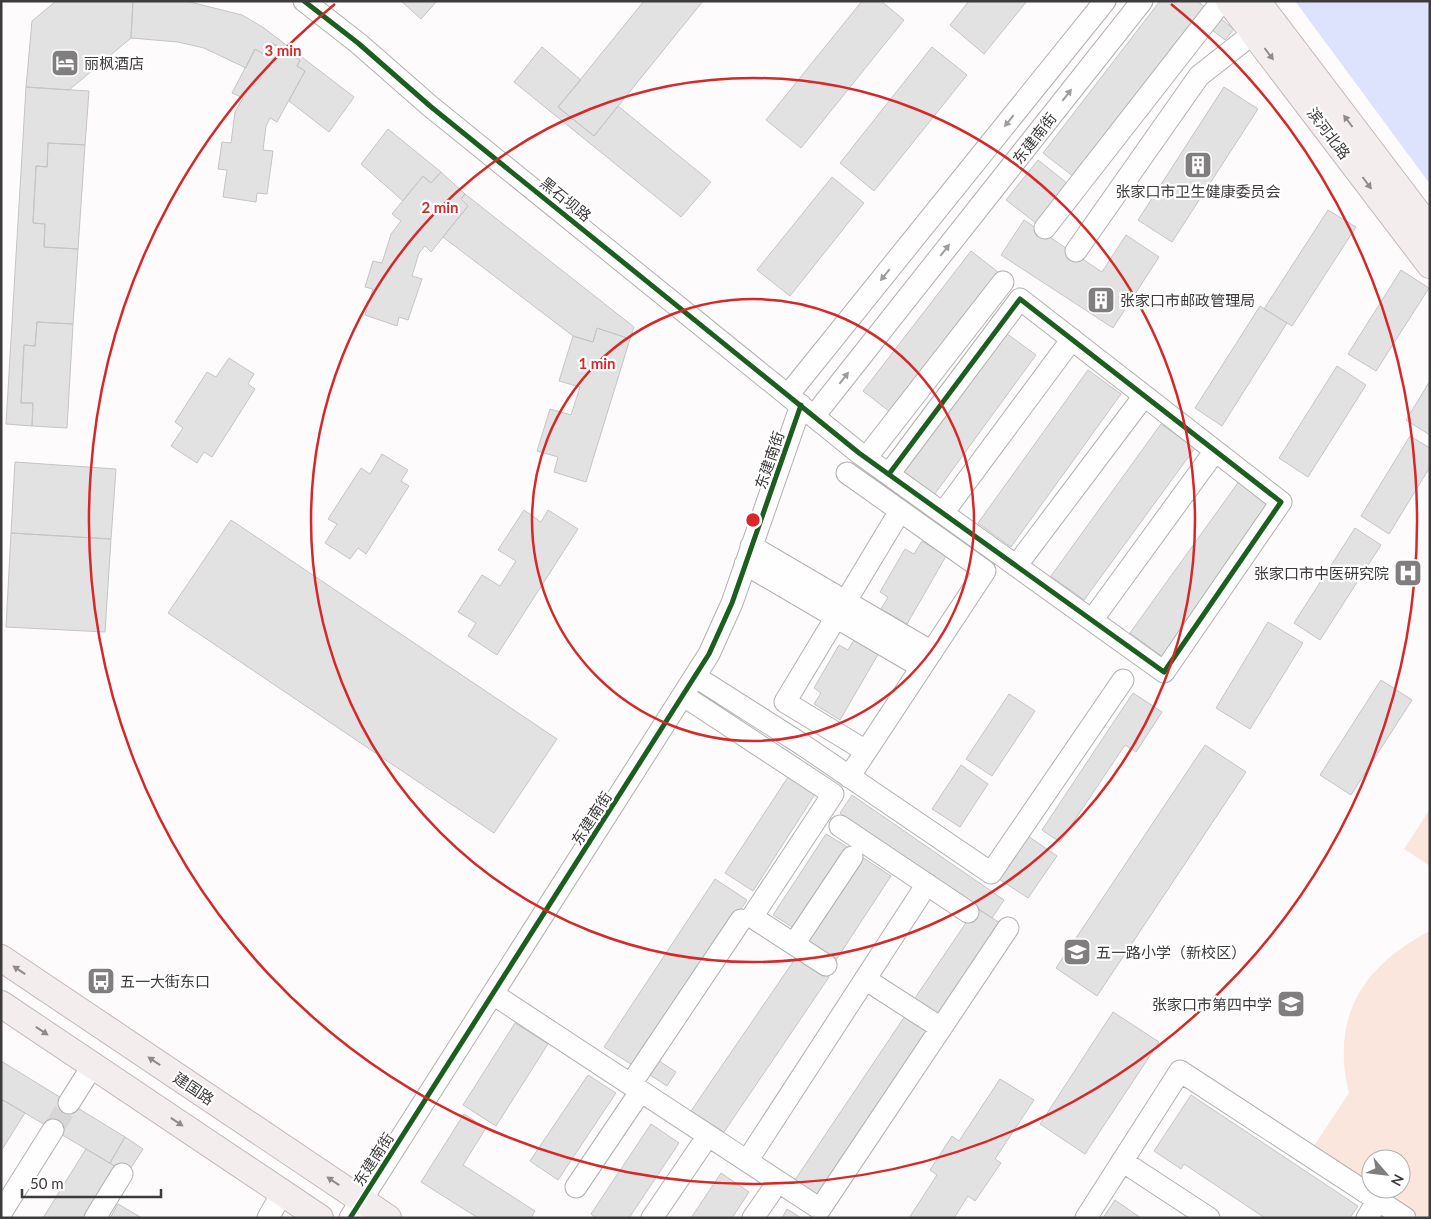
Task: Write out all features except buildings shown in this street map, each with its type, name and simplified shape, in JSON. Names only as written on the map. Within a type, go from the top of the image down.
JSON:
[{"type":"main road","name":"滨河北路","points":[[1229,1],[1260,18],[1430,229]]},
{"type":"main road","name":"滨河北路","points":[[1260,18],[1430,265]]},
{"type":"main road","name":"建国路","points":[[1,958],[356,1209],[388,1218]]},
{"type":"main road","points":[[1,1004],[320,1218]]},
{"type":"street","name":"黑石坝路","points":[[304,1],[358,43],[430,106],[866,458],[1164,672],[1281,502],[1215,451]]},
{"type":"street","name":"东建南街","points":[[356,1209],[710,654],[732,603],[801,405],[1105,1]]},
{"type":"street","name":"东建南街","points":[[801,405],[1142,1]]},
{"type":"street","points":[[1045,228],[1222,1]]},
{"type":"street","points":[[1076,250],[1199,76],[1260,18]]},
{"type":"street","points":[[866,458],[1003,282]]},
{"type":"street","points":[[888,474],[1020,298],[1215,451],[1092,620]]},
{"type":"street","points":[[943,513],[1072,339]]},
{"type":"street","points":[[1016,566],[1144,396]]},
{"type":"street","points":[[847,473],[985,571],[849,777]]},
{"type":"street","points":[[866,751],[785,702],[900,511]]},
{"type":"street","points":[[748,555],[926,660]]},
{"type":"street","points":[[696,677],[803,745],[991,873],[1123,680]]},
{"type":"street","points":[[684,696],[833,794],[752,917],[826,965]]},
{"type":"street","points":[[840,826],[968,912]]},
{"type":"street","points":[[794,944],[852,857]]},
{"type":"street","points":[[747,1161],[927,884]]},
{"type":"street","points":[[576,1187],[632,1093],[742,920]]},
{"type":"street","points":[[554,1048],[747,1161],[820,1209],[1008,928]]},
{"type":"street","points":[[865,979],[941,1028]]},
{"type":"street","points":[[493,994],[632,1093],[701,1146],[810,1218]]},
{"type":"street","points":[[70,1103],[93,1065]]},
{"type":"street","points":[[1086,1218],[1180,1071],[1373,1209],[1405,1218]]},
{"type":"street","points":[[1,1213],[53,1130]]},
{"type":"street","points":[[652,1218],[701,1146]]},
{"type":"street","points":[[1122,1160],[1209,1218]]},
{"type":"street","points":[[95,1218],[122,1174]]},
{"type":"street","points":[[753,1218],[771,1192]]},
{"type":"street","points":[[268,1218],[282,1193]]},
{"type":"shaded area","points":[[1430,809],[1430,866],[1404,849]]},
{"type":"shaded area","points":[[1430,931],[1430,1218],[1420,1218],[1391,1199],[1411,1199],[1411,1149],[1361,1149],[1361,1180],[1312,1149],[1349,1093],[1344,1066],[1344,1041],[1349,1018],[1357,997],[1370,977],[1386,960]]},
{"type":"water","points":[[1295,1],[1430,1],[1430,184]]},
{"type":"tunnel","points":[[53,1130],[69,1103]]},
{"type":"cycle path","points":[[304,1],[358,43],[430,106],[859,453],[1164,672],[1281,502],[1020,299],[889,474]]},
{"type":"cycle path","points":[[350,1218],[709,654],[732,603],[801,405]]},
{"type":"place","name":"丽枫酒店","points":[[65,63]]},
{"type":"place","name":"张家口市卫生健康委员会","points":[[1198,165]]},
{"type":"place","name":"张家口市邮政管理局","points":[[1101,300]]},
{"type":"place","name":"张家口市中医研究院","points":[[1408,573]]},
{"type":"place","name":"五一路小学（新校区）","points":[[1077,952]]},
{"type":"place","name":"五一大街东口","points":[[101,981]]},
{"type":"place","name":"张家口市第四中学","points":[[1291,1004]]}]
